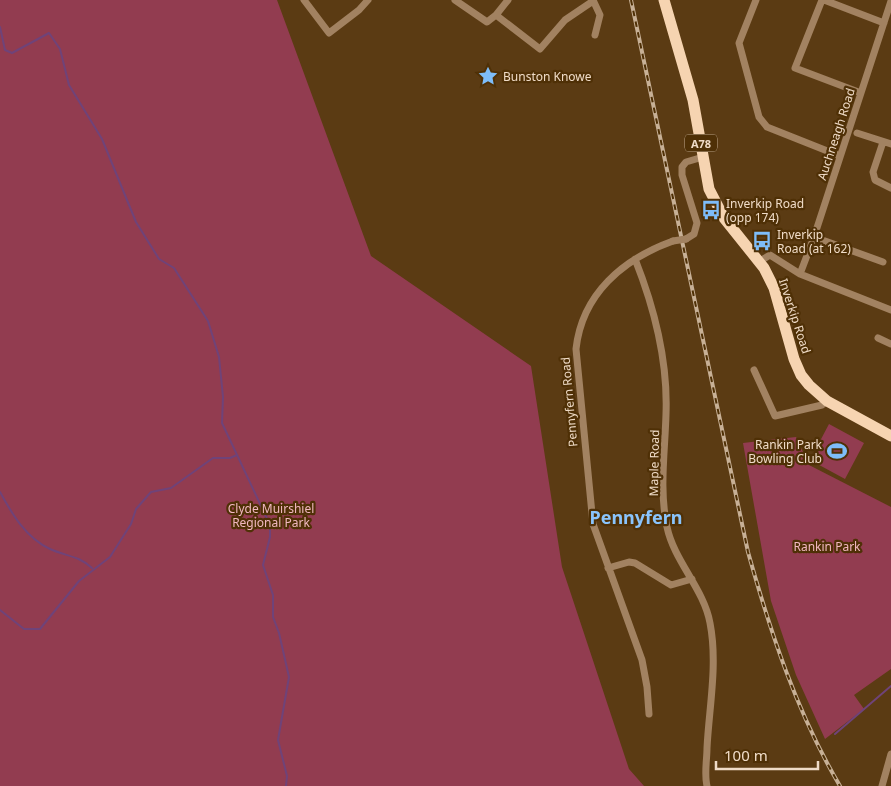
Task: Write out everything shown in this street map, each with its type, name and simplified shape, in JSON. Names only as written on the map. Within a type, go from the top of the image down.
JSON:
[{"type":"highway","name":"Inverkip Road","points":[[664,0],[693,100],[708,189],[724,218],[760,261],[774,288],[798,367],[809,386],[827,401],[891,436]]},
{"type":"street","points":[[304,0],[329,32],[359,10],[368,0]]},
{"type":"street","points":[[455,0],[487,22],[496,15],[508,0]]},
{"type":"street","points":[[756,0],[739,43],[759,118],[767,127],[840,156]]},
{"type":"street","points":[[861,93],[795,68],[823,0],[884,23]]},
{"type":"street","points":[[496,15],[540,49],[565,20],[593,1],[600,16],[595,35]]},
{"type":"street","name":"Auchneagh Road","points":[[800,274],[814,237],[891,1]]},
{"type":"street","points":[[857,133],[891,144]]},
{"type":"street","points":[[883,142],[873,172],[875,180],[891,188]]},
{"type":"street","name":"Pennyfern Road","points":[[649,714],[644,666],[593,524],[576,349],[582,323],[599,292],[612,275],[635,259],[673,241],[686,239],[694,234],[696,223],[684,184],[682,168],[686,162],[703,157]]},
{"type":"street","points":[[814,237],[883,262]]},
{"type":"street","points":[[760,261],[770,255],[800,274],[891,310]]},
{"type":"street","name":"Maple Road","points":[[635,259],[653,311],[664,375],[666,412],[662,485],[669,536],[692,579],[710,623],[712,671],[706,784]]},
{"type":"street","points":[[878,338],[891,344]]},
{"type":"street","points":[[754,370],[776,416],[822,405],[827,401]]},
{"type":"street","points":[[608,568],[629,562],[635,563],[667,584],[675,585],[692,579]]},
{"type":"street","points":[[882,786],[891,754]]},
{"type":"green space","name":"Clyde Muirshiel Regional Park","points":[[0,0],[277,0],[371,256],[531,366],[562,567],[629,769],[644,786],[0,786]]},
{"type":"green space","name":"Rankin Park Bowling Club","points":[[829,424],[864,443],[845,479],[810,460]]},
{"type":"green space","name":"Rankin Park","points":[[796,437],[809,465],[891,507],[891,669],[854,695],[864,709],[825,739],[796,675],[771,601],[743,443]]},
{"type":"waterway","points":[[0,27],[5,50],[12,53],[49,33],[60,49],[69,85],[102,139],[136,222],[159,259],[174,268],[208,321],[219,357],[223,397],[222,423],[270,525],[270,537],[263,565],[273,595],[273,617],[279,633],[289,677],[278,740],[287,776],[286,786]]},
{"type":"waterway","points":[[0,610],[24,629],[40,629],[79,581],[110,557],[131,524],[136,509],[151,492],[171,488],[213,458],[230,458],[237,455]]},
{"type":"waterway","points":[[0,492],[20,525],[34,539],[50,549],[77,559],[92,568]]},
{"type":"waterway","points":[[835,734],[891,686]]},
{"type":"railway","points":[[631,0],[748,552],[786,672],[811,730],[840,786]]},
{"type":"place","name":"Bunston Knowe","points":[[488,76]]},
{"type":"place","name":"Inverkip Road (opp 174)","points":[[711,210]]},
{"type":"place","name":"Inverkip Road (at 162)","points":[[762,241]]},
{"type":"place","name":"Rankin Park Bowling Club","points":[[837,451]]},
{"type":"district","name":"Pennyfern","points":[[636,517]]}]
